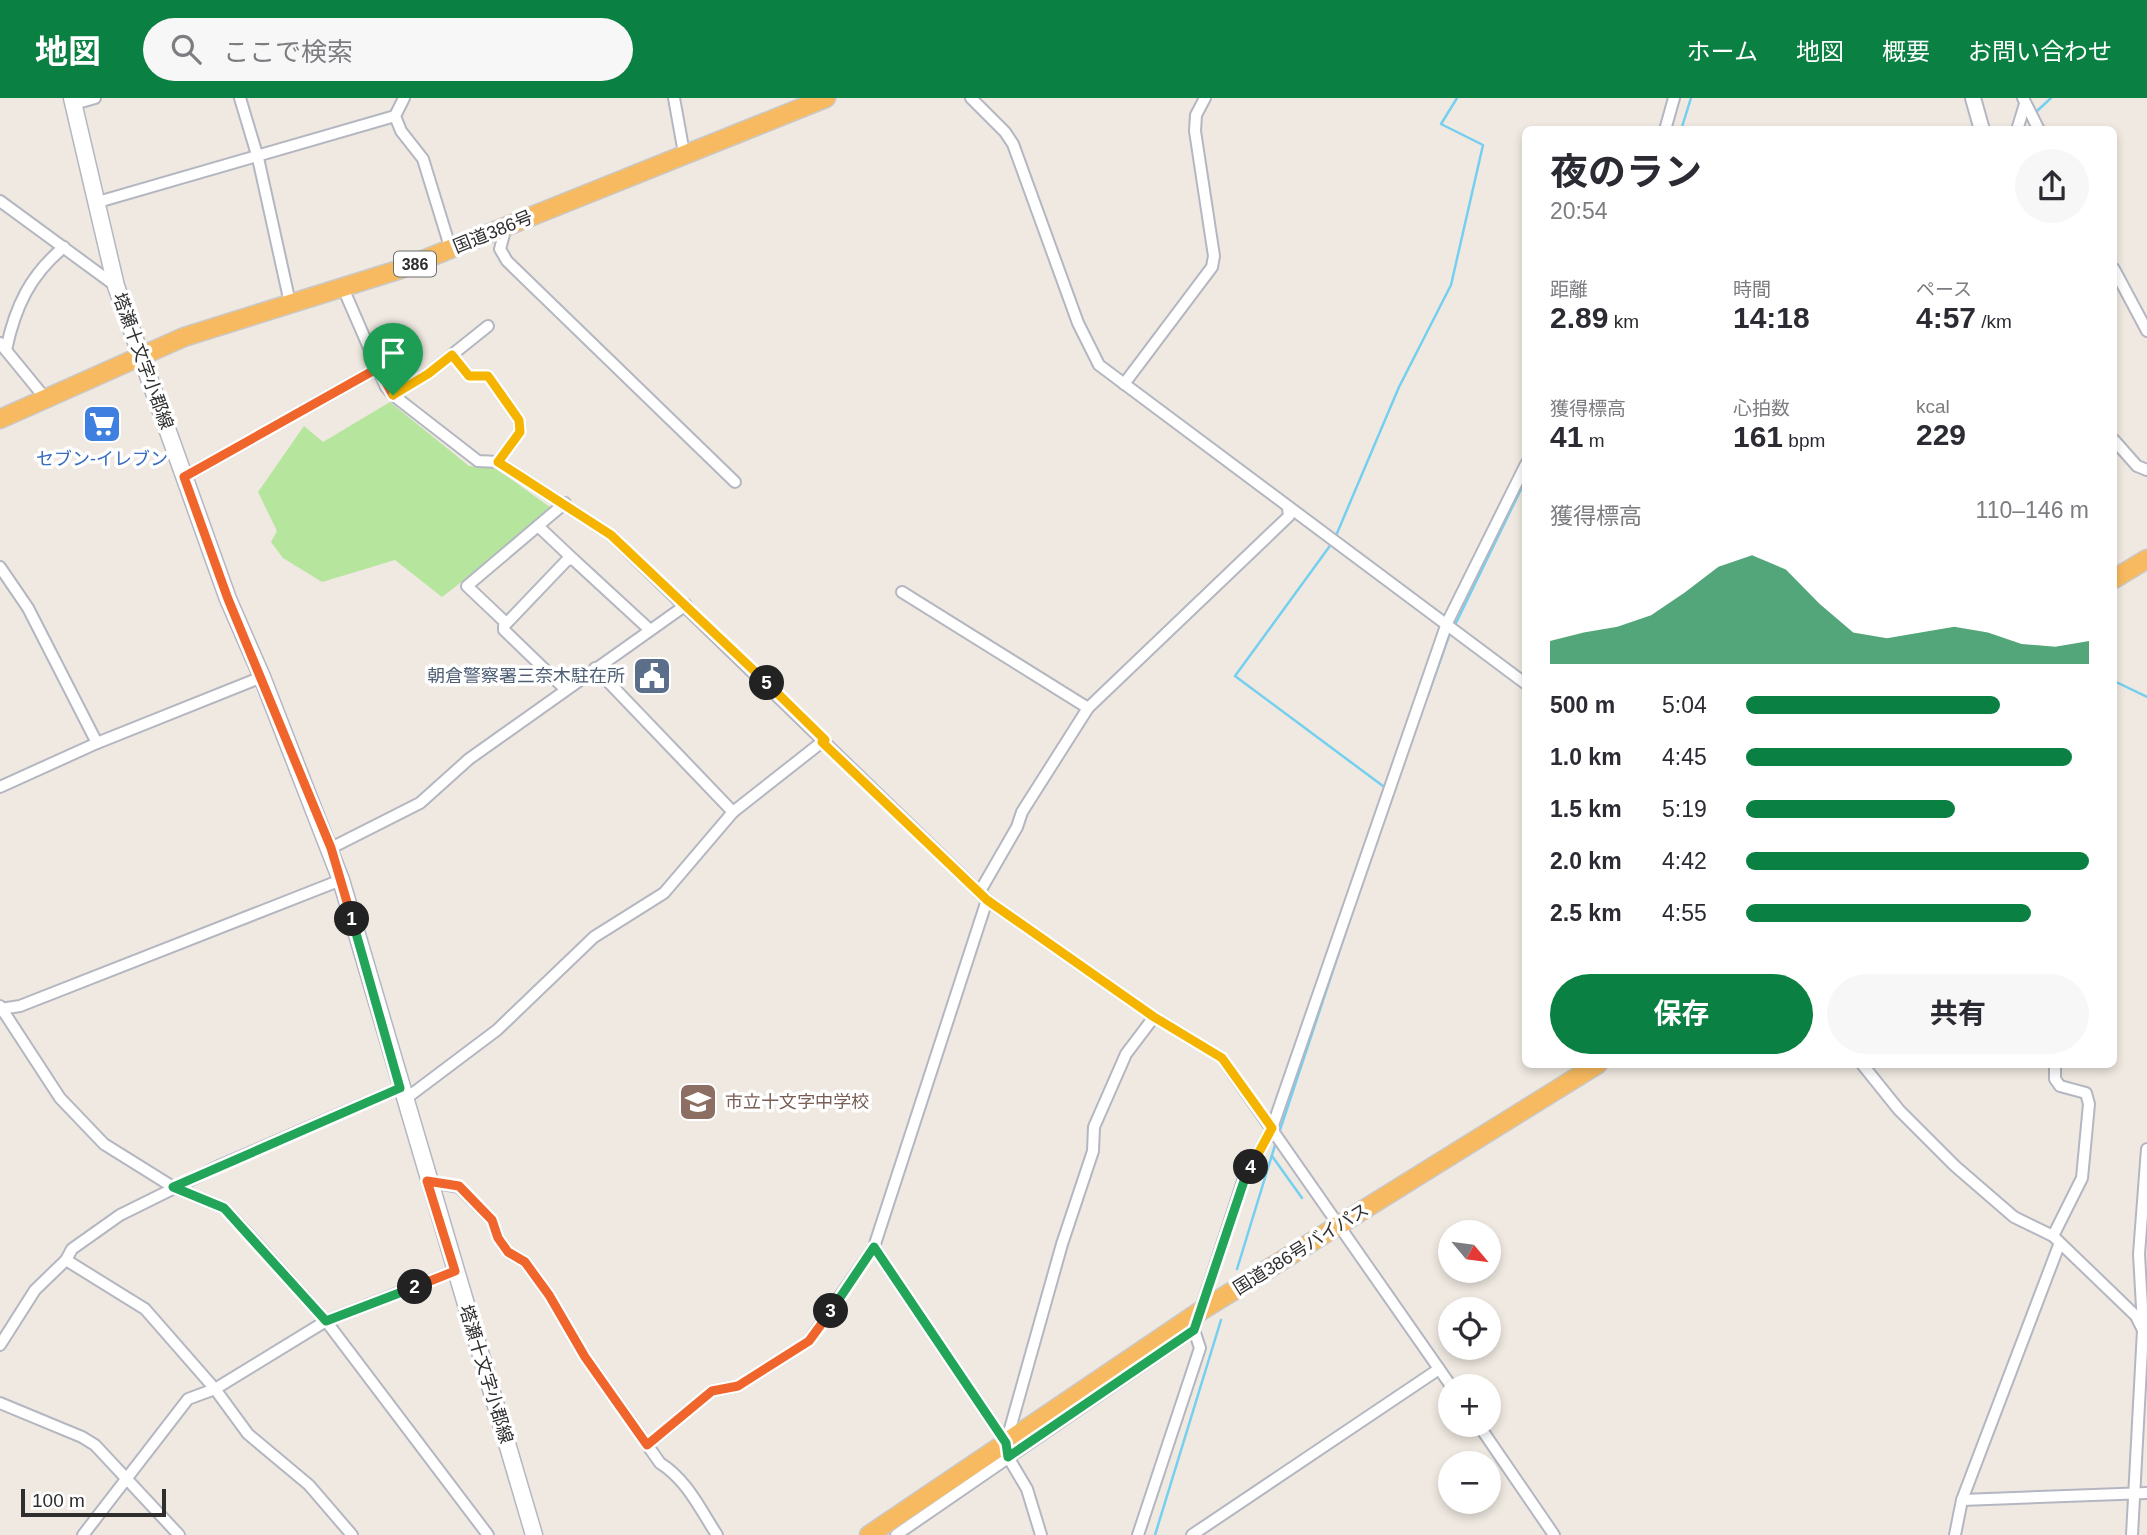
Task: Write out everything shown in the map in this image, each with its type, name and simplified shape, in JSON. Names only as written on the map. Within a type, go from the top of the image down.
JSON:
[{"type":"highway","name":"国道386号","points":[[0,419],[141,354],[451,250],[684,153],[826,98]]},
{"type":"highway","points":[[2117,577],[2147,559]]},
{"type":"highway","name":"国道386号バイパス","points":[[869,1535],[1007,1450],[1199,1312],[1592,1068]]},
{"type":"main road","name":"塔瀬十文字小郡線","points":[[73,101],[116,286],[228,599],[331,848],[427,1181],[534,1535]]},
{"type":"street","points":[[73,101],[95,98]]},
{"type":"street","points":[[240,98],[258,158],[290,303]]},
{"type":"street","points":[[404,98],[396,116],[401,131],[423,159],[451,250]]},
{"type":"street","points":[[674,98],[684,153]]},
{"type":"street","points":[[971,98],[1005,132],[1013,144],[1078,323],[1099,365],[1522,681]]},
{"type":"street","points":[[1124,384],[1212,267],[1214,256],[1195,131],[1196,115],[1205,98]]},
{"type":"street","points":[[1666,126],[1674,98]]},
{"type":"street","points":[[1973,98],[1981,126]]},
{"type":"street","points":[[2018,126],[2024,101]]},
{"type":"street","points":[[2024,101],[2037,126]]},
{"type":"street","points":[[98,202],[396,116]]},
{"type":"street","points":[[0,201],[116,286]]},
{"type":"street","points":[[506,227],[500,249],[507,261],[735,482]]},
{"type":"street","points":[[45,398],[3,346],[32,278],[64,247]]},
{"type":"street","points":[[2117,275],[2147,331]]},
{"type":"street","points":[[0,1345],[35,1290],[66,1260],[72,1249],[96,1231],[173,1187],[402,1094],[497,1030],[594,937],[664,893],[733,812],[825,740],[611,535],[498,462],[478,461],[393,395],[378,368],[343,288]]},
{"type":"street","points":[[393,395],[428,374],[488,326]]},
{"type":"street","points":[[452,355],[469,376],[488,376],[519,420],[520,432],[498,462]]},
{"type":"street","points":[[184,477],[378,368]]},
{"type":"street","points":[[2117,443],[2137,466],[2147,470]]},
{"type":"street","points":[[1138,1535],[1199,1348],[1194,1330],[1199,1312],[1244,1181],[1272,1128],[1447,623],[1522,472]]},
{"type":"street","points":[[506,623],[467,586],[564,504]]},
{"type":"street","points":[[647,1445],[712,1391],[738,1386],[809,1341],[874,1247],[983,897],[1022,812],[1088,708],[1289,516],[1288,508]]},
{"type":"street","points":[[538,526],[650,630]]},
{"type":"street","points":[[565,689],[503,630],[506,623],[568,559],[574,560]]},
{"type":"street","points":[[0,567],[28,608],[97,743]]},
{"type":"street","points":[[902,592],[1088,708]]},
{"type":"street","points":[[331,848],[420,803],[469,759],[686,605]]},
{"type":"street","points":[[595,668],[733,812]]},
{"type":"street","points":[[0,787],[97,743],[262,677]]},
{"type":"street","points":[[822,742],[983,897],[1154,1017],[1222,1058],[1340,1224],[1439,1374]]},
{"type":"street","points":[[341,880],[20,1006],[1,1008],[61,1098],[104,1144],[173,1187],[224,1208],[326,1321],[488,1535]]},
{"type":"street","points":[[1007,1450],[1062,1244],[1093,1152],[1094,1127],[1126,1054],[1154,1017]]},
{"type":"street","points":[[1865,1068],[1899,1110],[1955,1166],[2014,1217],[2056,1240],[2077,1256],[2089,1272],[2136,1316],[2143,1330]]},
{"type":"street","points":[[1955,1535],[1962,1500],[2056,1240],[2082,1178],[2088,1104],[2086,1093],[2060,1086],[2055,1079],[2055,1068]]},
{"type":"street","points":[[2133,1535],[2140,1493],[2143,1330],[2139,1254],[2147,1149]]},
{"type":"street","points":[[427,1181],[459,1186],[492,1220],[498,1238],[508,1252],[525,1262],[549,1295],[579,1349],[660,1463],[673,1472],[694,1497],[717,1535]]},
{"type":"street","points":[[874,1247],[1007,1450],[1027,1489],[1041,1535]]},
{"type":"street","points":[[66,1260],[145,1309],[215,1389],[248,1434],[309,1485],[352,1535]]},
{"type":"street","points":[[83,1535],[188,1399],[215,1389],[326,1321],[455,1271]]},
{"type":"street","points":[[896,1535],[1007,1450],[1194,1330]]},
{"type":"street","points":[[1192,1535],[1436,1371]]},
{"type":"street","points":[[0,1403],[82,1437],[106,1455],[179,1535]]},
{"type":"street","points":[[1487,1437],[1554,1535]]},
{"type":"street","points":[[1962,1500],[2140,1493]]},
{"type":"green space","points":[[390,402],[469,466],[497,469],[554,510],[442,597],[395,560],[322,582],[283,558],[271,542],[277,531],[258,492],[304,426],[323,442]]},
{"type":"waterway","points":[[1335,538],[1399,387],[1451,285],[1483,145],[1441,124],[1457,98]]},
{"type":"waterway","points":[[1682,126],[1691,98]]},
{"type":"waterway","points":[[2037,111],[2051,98]]},
{"type":"waterway","points":[[1455,625],[1522,487]]},
{"type":"waterway","points":[[1332,543],[1235,676],[1387,789]]},
{"type":"waterway","points":[[1428,695],[1450,633]]},
{"type":"waterway","points":[[2117,682],[2147,697]]},
{"type":"waterway","points":[[1279,1133],[1362,883]]},
{"type":"waterway","points":[[1237,1269],[1276,1142]]},
{"type":"waterway","points":[[1272,1156],[1302,1198]]},
{"type":"waterway","points":[[1155,1535],[1221,1320]]},
{"type":"place","name":"セブン-イレブン","points":[[102,424]]},
{"type":"place","name":"朝倉警察署三奈木駐在所","points":[[652,676]]},
{"type":"place","name":"市立十文字中学校","points":[[698,1102]]},
{"type":"route","points":[[452,355],[469,376],[488,376],[519,420],[520,432],[498,462],[611,535],[987,900],[1154,1017],[1209,1047],[1222,1058],[1272,1128],[1244,1181],[1194,1330],[1008,1457],[1006,1443],[874,1247],[817,1334],[809,1341],[738,1386],[712,1391],[647,1445],[568,1332],[549,1295],[525,1262],[508,1252],[498,1238],[492,1220],[459,1186],[427,1181],[455,1271],[326,1321],[224,1208],[173,1187],[400,1088],[331,848],[228,599],[184,477],[378,368],[386,387],[393,395],[428,374],[452,355]]}]
